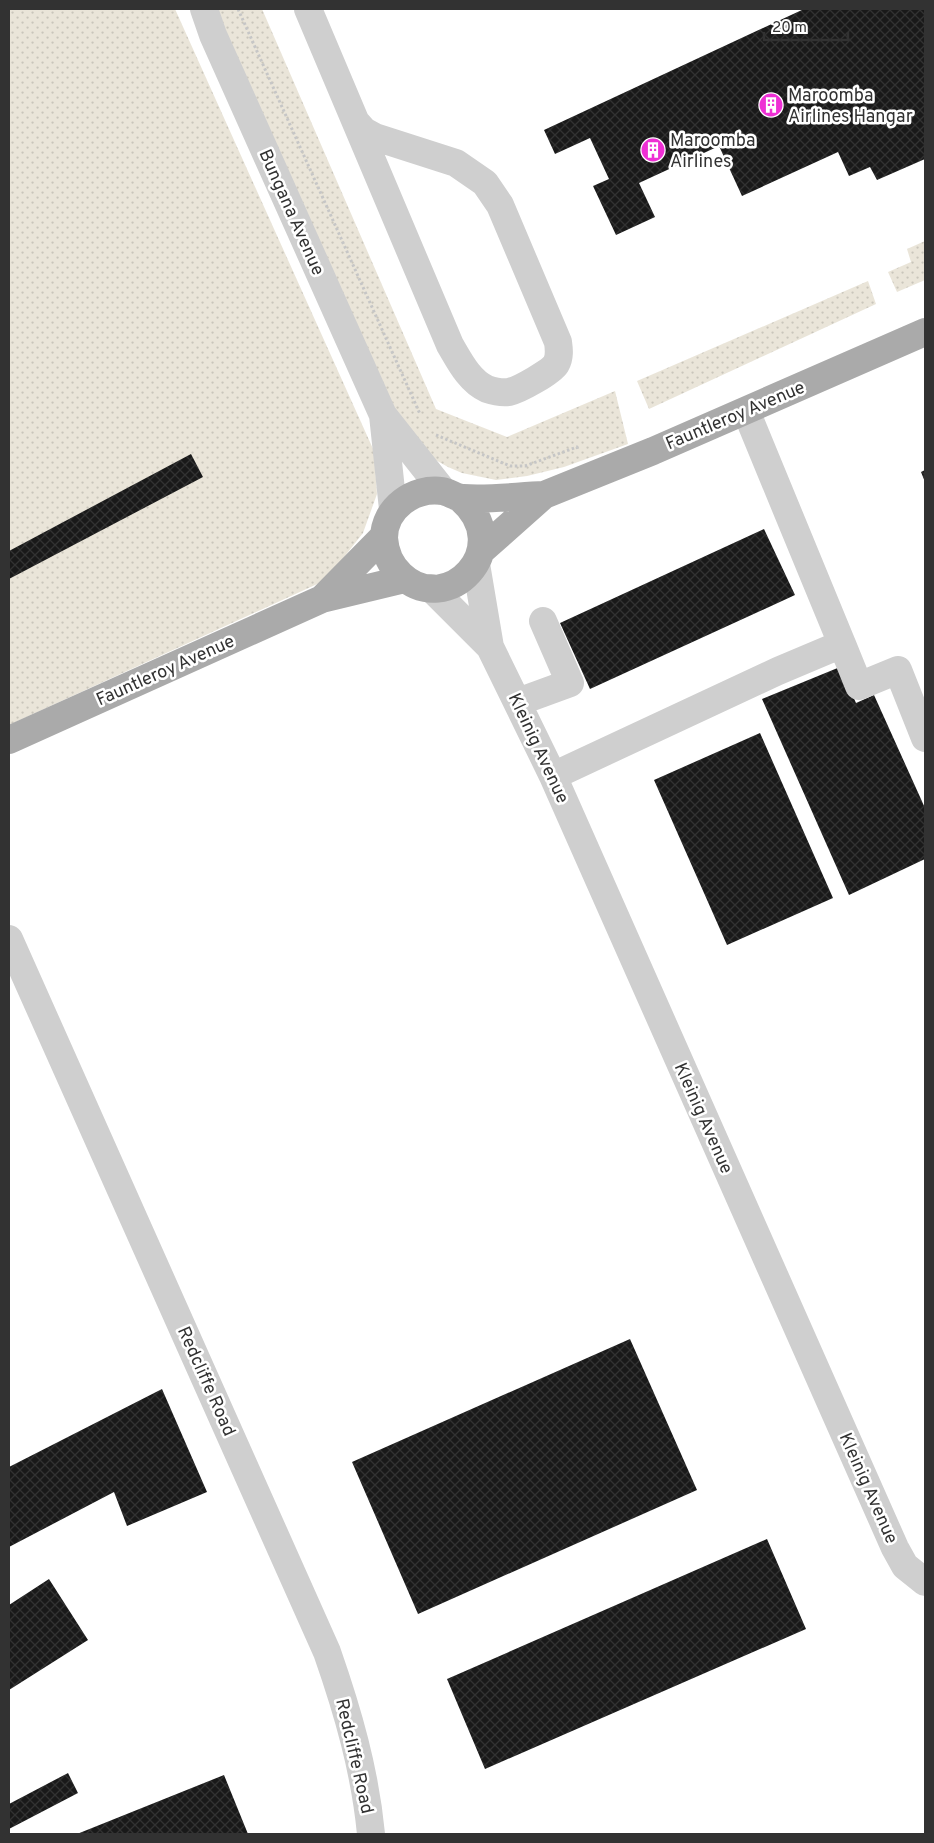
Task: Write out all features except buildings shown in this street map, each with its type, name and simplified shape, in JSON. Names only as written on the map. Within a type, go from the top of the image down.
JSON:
[{"type":"main road","name":"Fauntleroy Avenue","points":[[452,495],[544,495],[746,411],[925,332]]},
{"type":"main road","points":[[428,490],[452,495],[470,506],[478,519],[482,534],[479,557],[466,576],[453,584],[431,588],[416,585],[405,579],[389,559],[384,536],[393,509],[414,495],[428,490]]},
{"type":"main road","name":"Fauntleroy Avenue","points":[[479,557],[544,495]]},
{"type":"main road","name":"Fauntleroy Avenue","points":[[322,599],[384,536]]},
{"type":"main road","name":"Fauntleroy Avenue","points":[[9,740],[322,599],[405,579]]},
{"type":"street","name":"Bungana Avenue","points":[[204,9],[217,44],[383,415],[452,495]]},
{"type":"street","points":[[308,9],[450,345],[463,367],[486,389],[499,392],[510,392],[548,373],[556,364],[559,352],[558,342],[500,205],[486,183],[456,163],[375,137],[364,131],[356,122]]},
{"type":"street","points":[[746,411],[859,686],[898,670],[925,738]]},
{"type":"street","name":"Bungana Avenue","points":[[383,415],[393,509]]},
{"type":"street","name":"Kleinig Avenue","points":[[479,557],[490,647]]},
{"type":"street","name":"Kleinig Avenue","points":[[431,588],[490,647],[518,702],[895,1548],[905,1566],[925,1582]]},
{"type":"street","points":[[518,702],[570,683],[543,621]]},
{"type":"street","points":[[552,776],[778,671],[842,644]]},
{"type":"street","name":"Redcliffe Road","points":[[9,939],[327,1652],[344,1699],[356,1744],[372,1834]]},
{"type":"path","points":[[238,9],[420,414]]},
{"type":"path","points":[[428,432],[510,466],[525,466],[577,447],[587,478]]},
{"type":"shaded area","points":[[9,9],[175,9],[374,451],[377,494],[363,533],[326,580],[9,725]]},
{"type":"shaded area","points":[[215,9],[262,9],[436,409],[507,437],[615,391],[628,444],[564,467],[527,476],[496,480],[462,473],[432,458],[396,413]]},
{"type":"shaded area","points":[[925,241],[925,280],[897,292],[888,272],[911,262],[907,249]]},
{"type":"shaded area","points":[[868,281],[876,304],[649,409],[637,381]]},
{"type":"place","name":"Maroomba Airlines Hangar","points":[[771,105]]},
{"type":"place","name":"Maroomba Airlines","points":[[653,150]]}]
